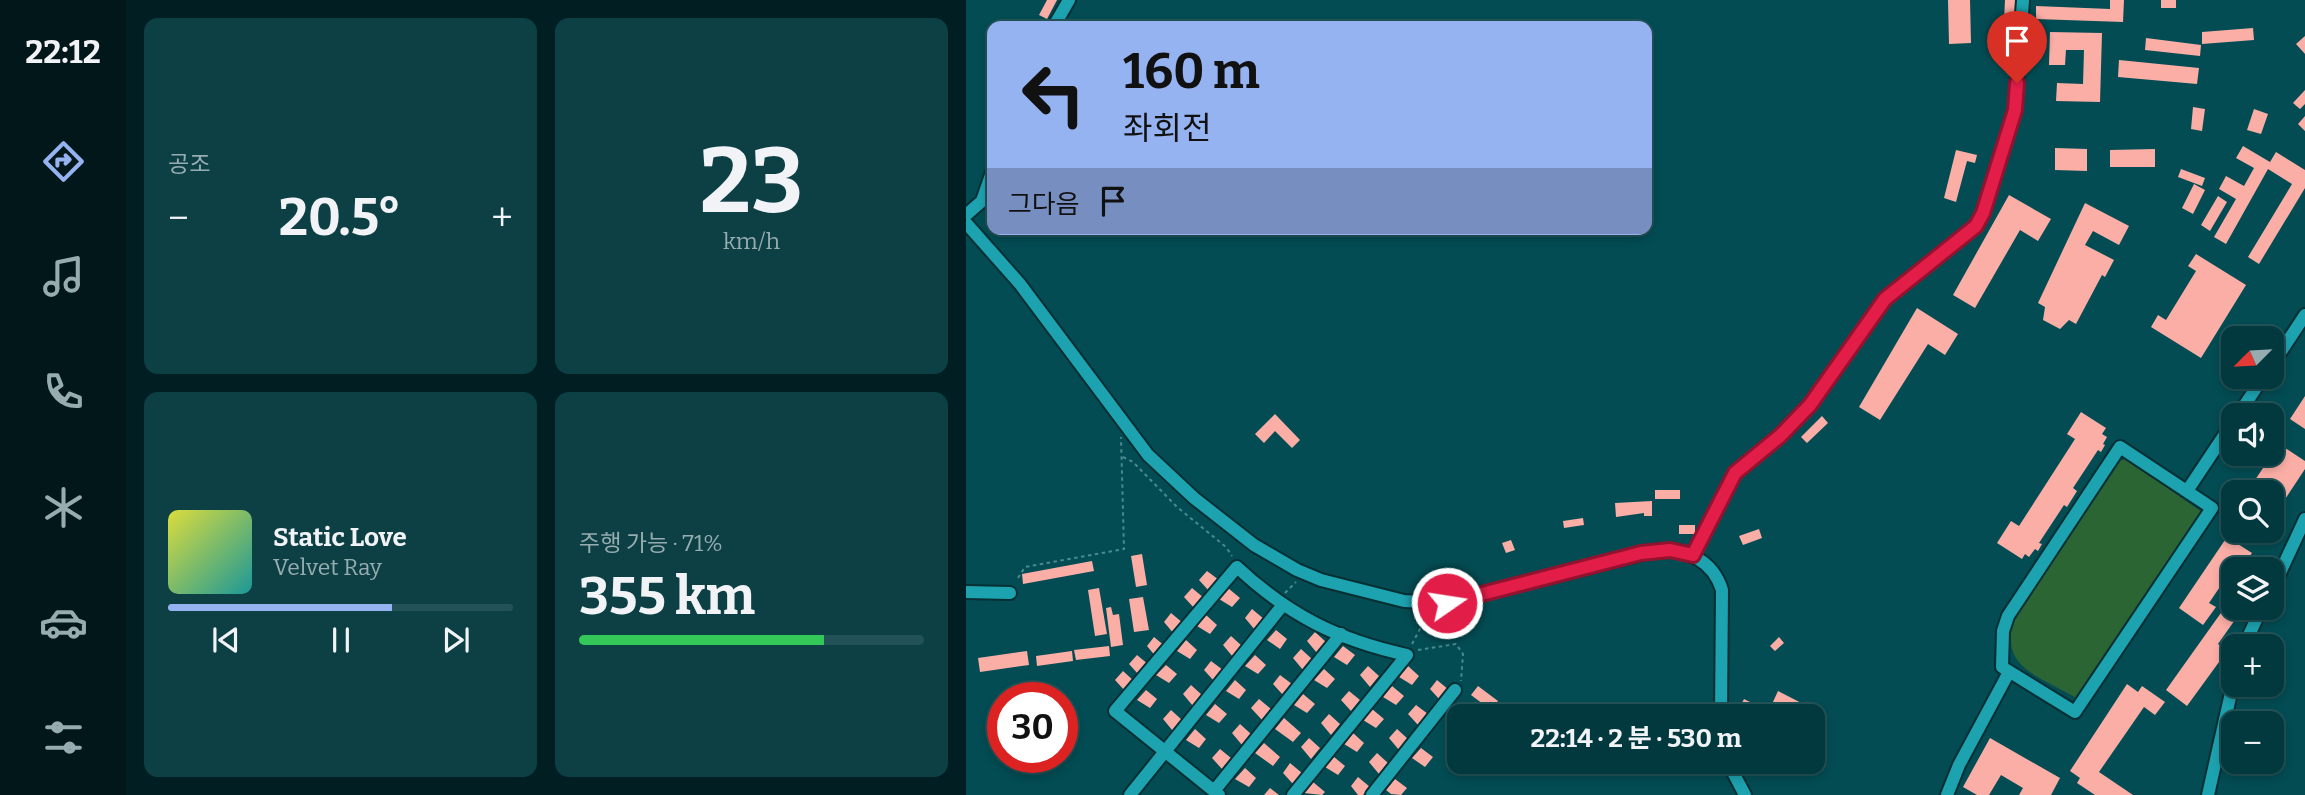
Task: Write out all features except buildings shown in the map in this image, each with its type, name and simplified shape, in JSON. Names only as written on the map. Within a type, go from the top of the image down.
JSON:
[{"type":"street","points":[[1057,21],[1069,0]]},
{"type":"street","points":[[1693,555],[1735,473],[1780,436],[1810,405],[1885,299],[1976,226],[1983,213],[2015,110],[2023,0]]},
{"type":"street","points":[[966,215],[982,201],[987,186]]},
{"type":"street","points":[[966,223],[1020,284],[1148,455],[1194,498],[1275,559],[1321,580],[1363,592],[1426,603],[1466,599],[1650,552],[1670,550],[1693,555],[1714,572],[1722,590],[1721,704]]},
{"type":"street","points":[[2284,347],[2305,315]]},
{"type":"street","points":[[2187,491],[2221,440]]},
{"type":"street","points":[[2120,447],[2187,491],[2212,508],[2075,712],[2002,667],[2000,650],[2008,616],[2120,447]]},
{"type":"street","points":[[2284,564],[2305,519]]},
{"type":"street","points":[[1293,795],[1407,655],[1309,622],[1280,605],[1237,567],[1115,711],[1216,793],[1341,634]]},
{"type":"street","points":[[966,592],[1010,593]]},
{"type":"street","points":[[1130,795],[1280,605]]},
{"type":"street","points":[[1947,795],[1959,765],[2009,672]]},
{"type":"street","points":[[1372,795],[1455,690]]},
{"type":"street","points":[[2208,795],[2230,697]]},
{"type":"street","points":[[1734,774],[1745,795]]},
{"type":"path","points":[[1018,578],[1025,567],[1124,550],[1120,431]]},
{"type":"path","points":[[1122,457],[1133,462],[1177,507],[1226,547],[1237,567]]},
{"type":"path","points":[[1280,605],[1297,582],[1321,580]]},
{"type":"path","points":[[1407,655],[1421,627],[1426,603]]},
{"type":"path","points":[[1407,655],[1419,650],[1456,644],[1459,646],[1463,654],[1463,675],[1455,690]]},
{"type":"green space","points":[[2120,460],[2127,460],[2202,512],[2076,698],[2023,667],[2015,657],[2011,645],[2012,631],[2017,612]]},
{"type":"route","points":[[1447,603],[1641,553],[1670,550],[1693,555],[1735,473],[1780,436],[1810,405],[1885,299],[1900,284],[1976,226],[1983,213],[2015,110],[2017,83]]}]
